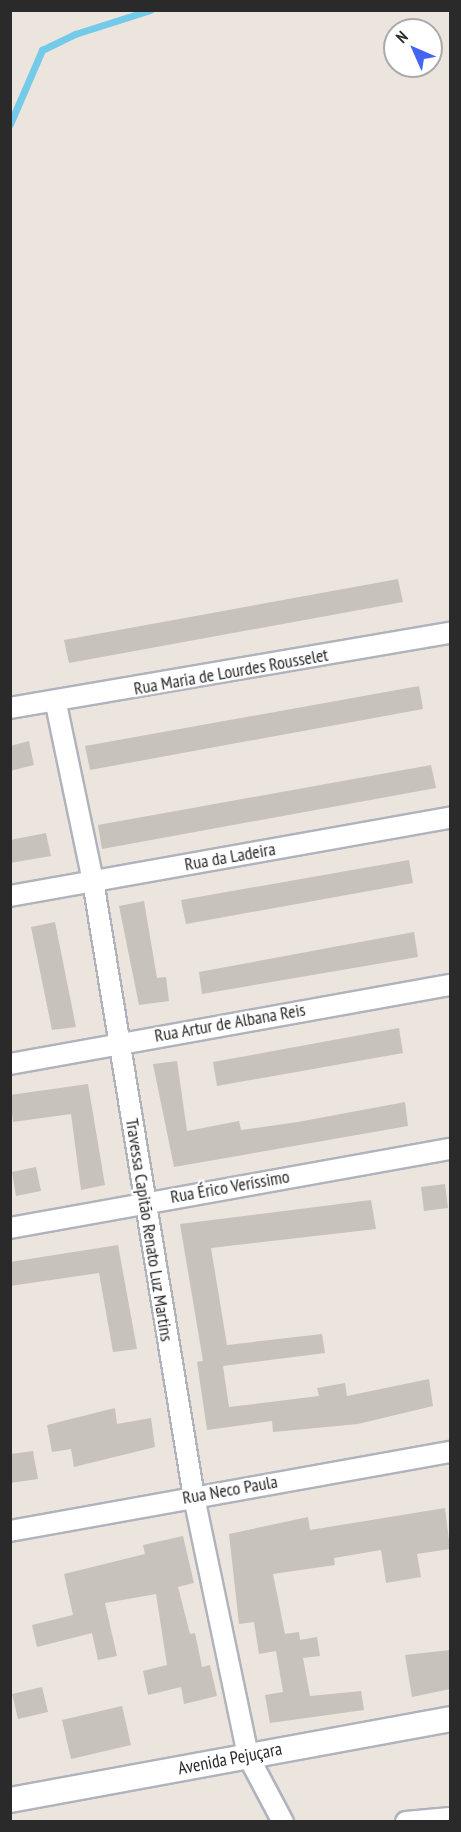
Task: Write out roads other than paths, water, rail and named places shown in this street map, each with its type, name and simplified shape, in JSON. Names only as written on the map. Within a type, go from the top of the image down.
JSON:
[{"type":"street","name":"Rua Maria de Lourdes Rousselet","points":[[10,708],[56,704],[450,633]]},
{"type":"street","name":"Travessa Capitão Renato Luz Martins","points":[[56,704],[93,881],[121,1042],[142,1202],[194,1497],[248,1756],[283,1821]]},
{"type":"street","name":"Rua da Ladeira","points":[[10,896],[450,818]]},
{"type":"street","name":"Rua Artur de Albana Reis","points":[[10,1064],[121,1042],[450,986]]},
{"type":"street","name":"Rua Érico Veríssimo","points":[[10,1228],[142,1202],[450,1149]]},
{"type":"street","name":"Rua Neco Paula","points":[[10,1531],[450,1452]]},
{"type":"street","name":"Avenida Pejuçara","points":[[10,1800],[450,1719]]},
{"type":"street","points":[[406,1821],[450,1818]]},
{"type":"waterway","points":[[10,124],[42,50],[75,34],[150,10]]}]
